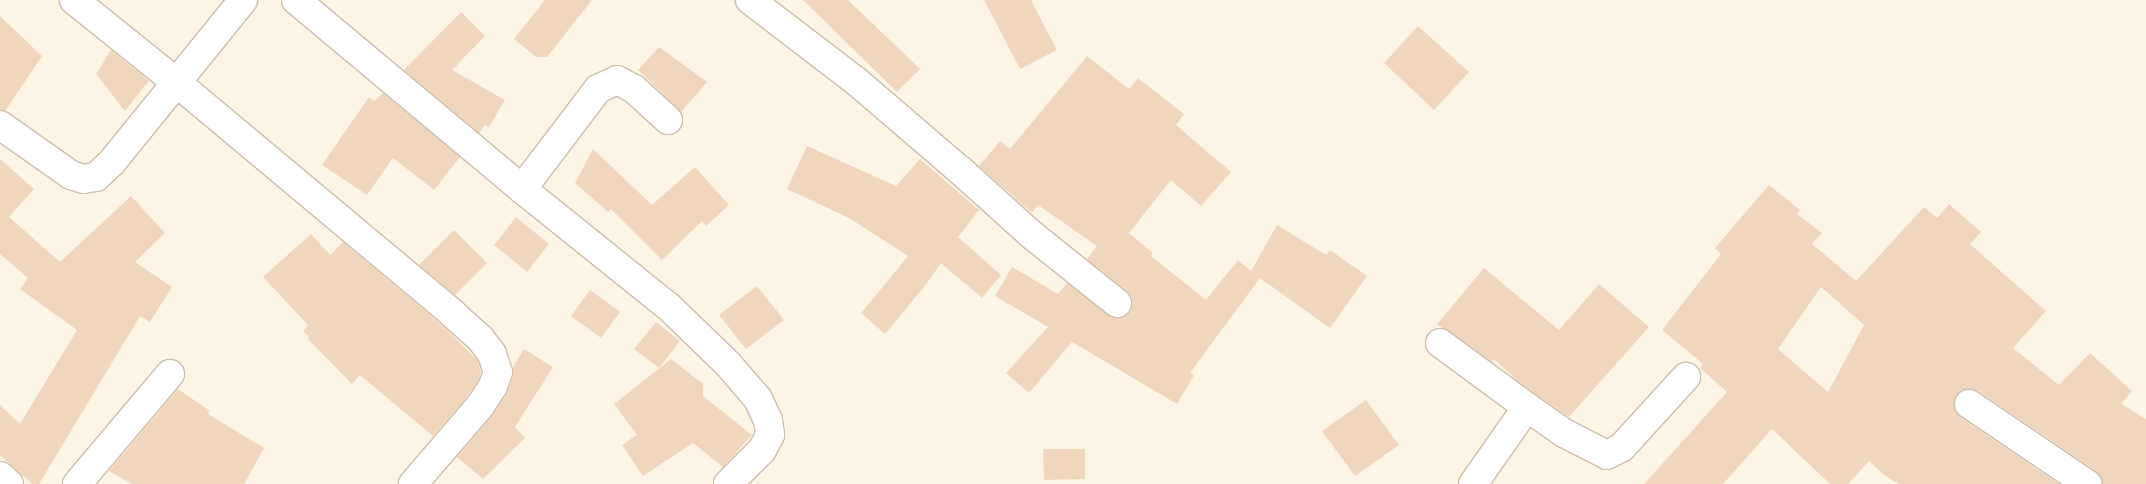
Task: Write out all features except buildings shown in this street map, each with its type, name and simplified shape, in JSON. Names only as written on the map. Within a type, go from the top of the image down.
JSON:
[{"type":"street","points":[[74,0],[176,82],[453,314],[480,338],[492,354],[498,372],[489,392],[480,406],[413,484]]},
{"type":"street","points":[[0,125],[56,167],[70,175],[83,179],[96,177],[112,162],[243,0]]},
{"type":"street","points":[[296,0],[522,189],[669,307],[728,364],[758,399],[768,420],[770,435],[762,450],[735,481]]},
{"type":"street","points":[[750,0],[856,82],[960,170],[1032,235],[1117,303]]},
{"type":"street","points":[[522,189],[598,89],[617,80],[634,89],[668,120]]},
{"type":"street","points":[[1440,343],[1564,433],[1607,455],[1622,448],[1686,378]]},
{"type":"street","points":[[77,484],[170,374]]},
{"type":"street","points":[[1969,404],[2088,484]]},
{"type":"street","points":[[1473,484],[1527,407]]},
{"type":"street","points":[[0,476],[9,484]]}]
